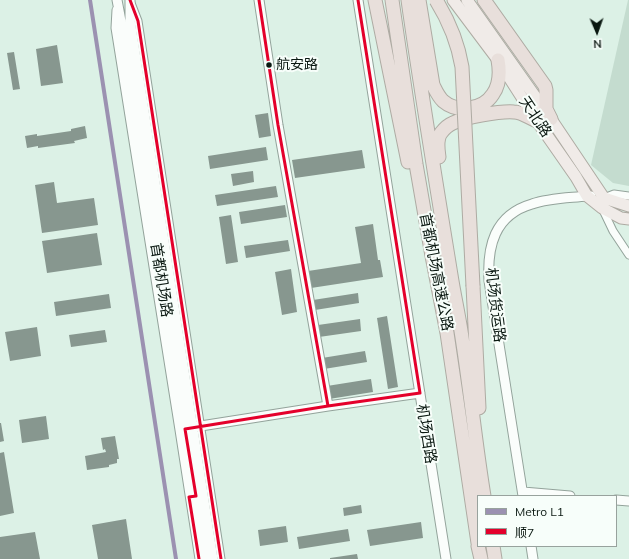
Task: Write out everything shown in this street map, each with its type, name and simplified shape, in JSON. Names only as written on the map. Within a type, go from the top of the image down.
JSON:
[{"type":"highway","points":[[375,0],[434,288],[448,333]]},
{"type":"highway","name":"首都机场高速公路","points":[[392,0],[417,171],[448,333],[477,538]]},
{"type":"highway","name":"首都机场高速公路","points":[[408,0],[421,92],[464,347],[484,495]]},
{"type":"highway","points":[[419,0],[433,85],[443,101],[458,108],[475,107],[489,100],[496,88],[499,77],[498,60]]},
{"type":"highway","points":[[436,0],[453,32],[462,68],[479,416],[478,441],[480,467]]},
{"type":"highway","points":[[484,0],[545,86],[546,109],[551,119]]},
{"type":"highway","points":[[438,195],[440,167],[438,141],[441,133],[450,124],[459,120],[484,114],[505,112],[518,112],[537,121]]},
{"type":"highway","name":"首都机场高速公路","points":[[478,547],[481,559]]},
{"type":"highway","points":[[493,547],[495,559]]},
{"type":"main road","name":"天北路","points":[[453,0],[498,60],[587,196],[603,203],[621,218],[629,219]]},
{"type":"main road","name":"天北路","points":[[466,0],[551,119],[603,203]]},
{"type":"main road","name":"天北路","points":[[603,203],[629,206]]},
{"type":"street","name":"首都机场路","points":[[117,0],[189,428],[213,559]]},
{"type":"street","name":"首都机场路","points":[[130,0],[130,20],[189,428],[206,559]]},
{"type":"street","points":[[259,0],[278,125],[328,406]]},
{"type":"street","name":"机场西路","points":[[358,0],[446,559]]},
{"type":"street","points":[[629,196],[614,194],[603,203],[613,231],[629,255]]},
{"type":"street","name":"机场货运路","points":[[523,494],[490,289],[488,266],[492,244],[503,222],[519,209],[531,204],[546,201],[587,196]]},
{"type":"street","points":[[189,428],[420,393]]},
{"type":"street","name":"首都机场路","points":[[189,428],[199,559]]},
{"type":"street","name":"首都机场路","points":[[189,428],[221,559]]},
{"type":"street","points":[[523,494],[546,495]]},
{"type":"street","points":[[617,500],[629,501]]},
{"type":"street","points":[[531,547],[534,559]]},
{"type":"green space","points":[[628,0],[629,186],[613,183],[591,165]]},
{"type":"building","points":[[57,45],[63,83],[41,86],[36,49]]},
{"type":"building","points":[[14,52],[20,89],[13,90],[7,53]]},
{"type":"building","points":[[268,113],[271,136],[259,138],[255,115]]},
{"type":"building","points":[[85,126],[87,138],[74,141],[75,143],[27,148],[25,136],[37,134],[37,136],[71,131],[71,129]]},
{"type":"building","points":[[266,147],[268,160],[210,169],[208,156]]},
{"type":"building","points":[[362,150],[365,168],[295,178],[292,160]]},
{"type":"building","points":[[253,171],[254,182],[233,186],[231,174]]},
{"type":"building","points":[[54,182],[57,203],[94,198],[98,225],[42,233],[35,185]]},
{"type":"building","points":[[276,186],[278,197],[217,206],[215,195]]},
{"type":"building","points":[[285,205],[287,217],[241,224],[239,212]]},
{"type":"building","points":[[231,215],[238,262],[226,264],[219,217]]},
{"type":"building","points":[[373,224],[378,260],[380,260],[383,277],[311,288],[308,271],[361,263],[355,227]]},
{"type":"building","points":[[97,233],[102,265],[47,273],[42,241]]},
{"type":"building","points":[[288,240],[290,251],[246,258],[244,246]]},
{"type":"building","points":[[291,269],[297,312],[282,315],[275,272]]},
{"type":"building","points":[[358,293],[359,303],[315,310],[313,300]]},
{"type":"building","points":[[109,294],[111,308],[56,316],[54,302]]},
{"type":"building","points":[[387,316],[398,387],[388,389],[377,318]]},
{"type":"building","points":[[360,319],[361,331],[319,337],[318,325]]},
{"type":"building","points":[[37,327],[41,356],[10,361],[5,332]]},
{"type":"building","points":[[105,330],[107,342],[71,347],[69,335]]},
{"type":"building","points":[[365,351],[367,362],[324,369],[322,358]]},
{"type":"building","points":[[371,379],[373,392],[329,399],[327,386]]},
{"type":"building","points":[[46,416],[49,439],[22,443],[19,420]]},
{"type":"building","points":[[0,423],[4,441],[0,442]]},
{"type":"building","points":[[115,436],[119,459],[117,459],[117,463],[109,465],[109,467],[87,470],[85,456],[106,452],[105,449],[103,450],[101,438]]},
{"type":"building","points":[[4,452],[14,513],[0,516],[0,453]]},
{"type":"building","points":[[361,505],[362,513],[344,516],[343,508]]},
{"type":"building","points":[[126,519],[132,559],[98,559],[92,525]]},
{"type":"building","points":[[421,522],[423,538],[370,546],[367,530]]},
{"type":"building","points":[[286,526],[288,542],[260,546],[258,530]]},
{"type":"building","points":[[348,529],[350,541],[299,549],[297,537]]},
{"type":"building","points":[[35,532],[40,559],[0,559],[0,537]]},
{"type":"building","points":[[357,554],[358,559],[330,559],[330,558]]},
{"type":"metro line","name":"L1","points":[[90,0],[176,559]]},
{"type":"transit line","name":"顺7","points":[[130,0],[138,21],[221,559]]},
{"type":"transit line","name":"顺7","points":[[259,0],[278,125],[328,406]]},
{"type":"transit line","name":"顺7","points":[[199,559],[189,497],[196,496],[185,429],[420,393],[358,0]]},
{"type":"place","name":"航安路","points":[[269,65]]}]
